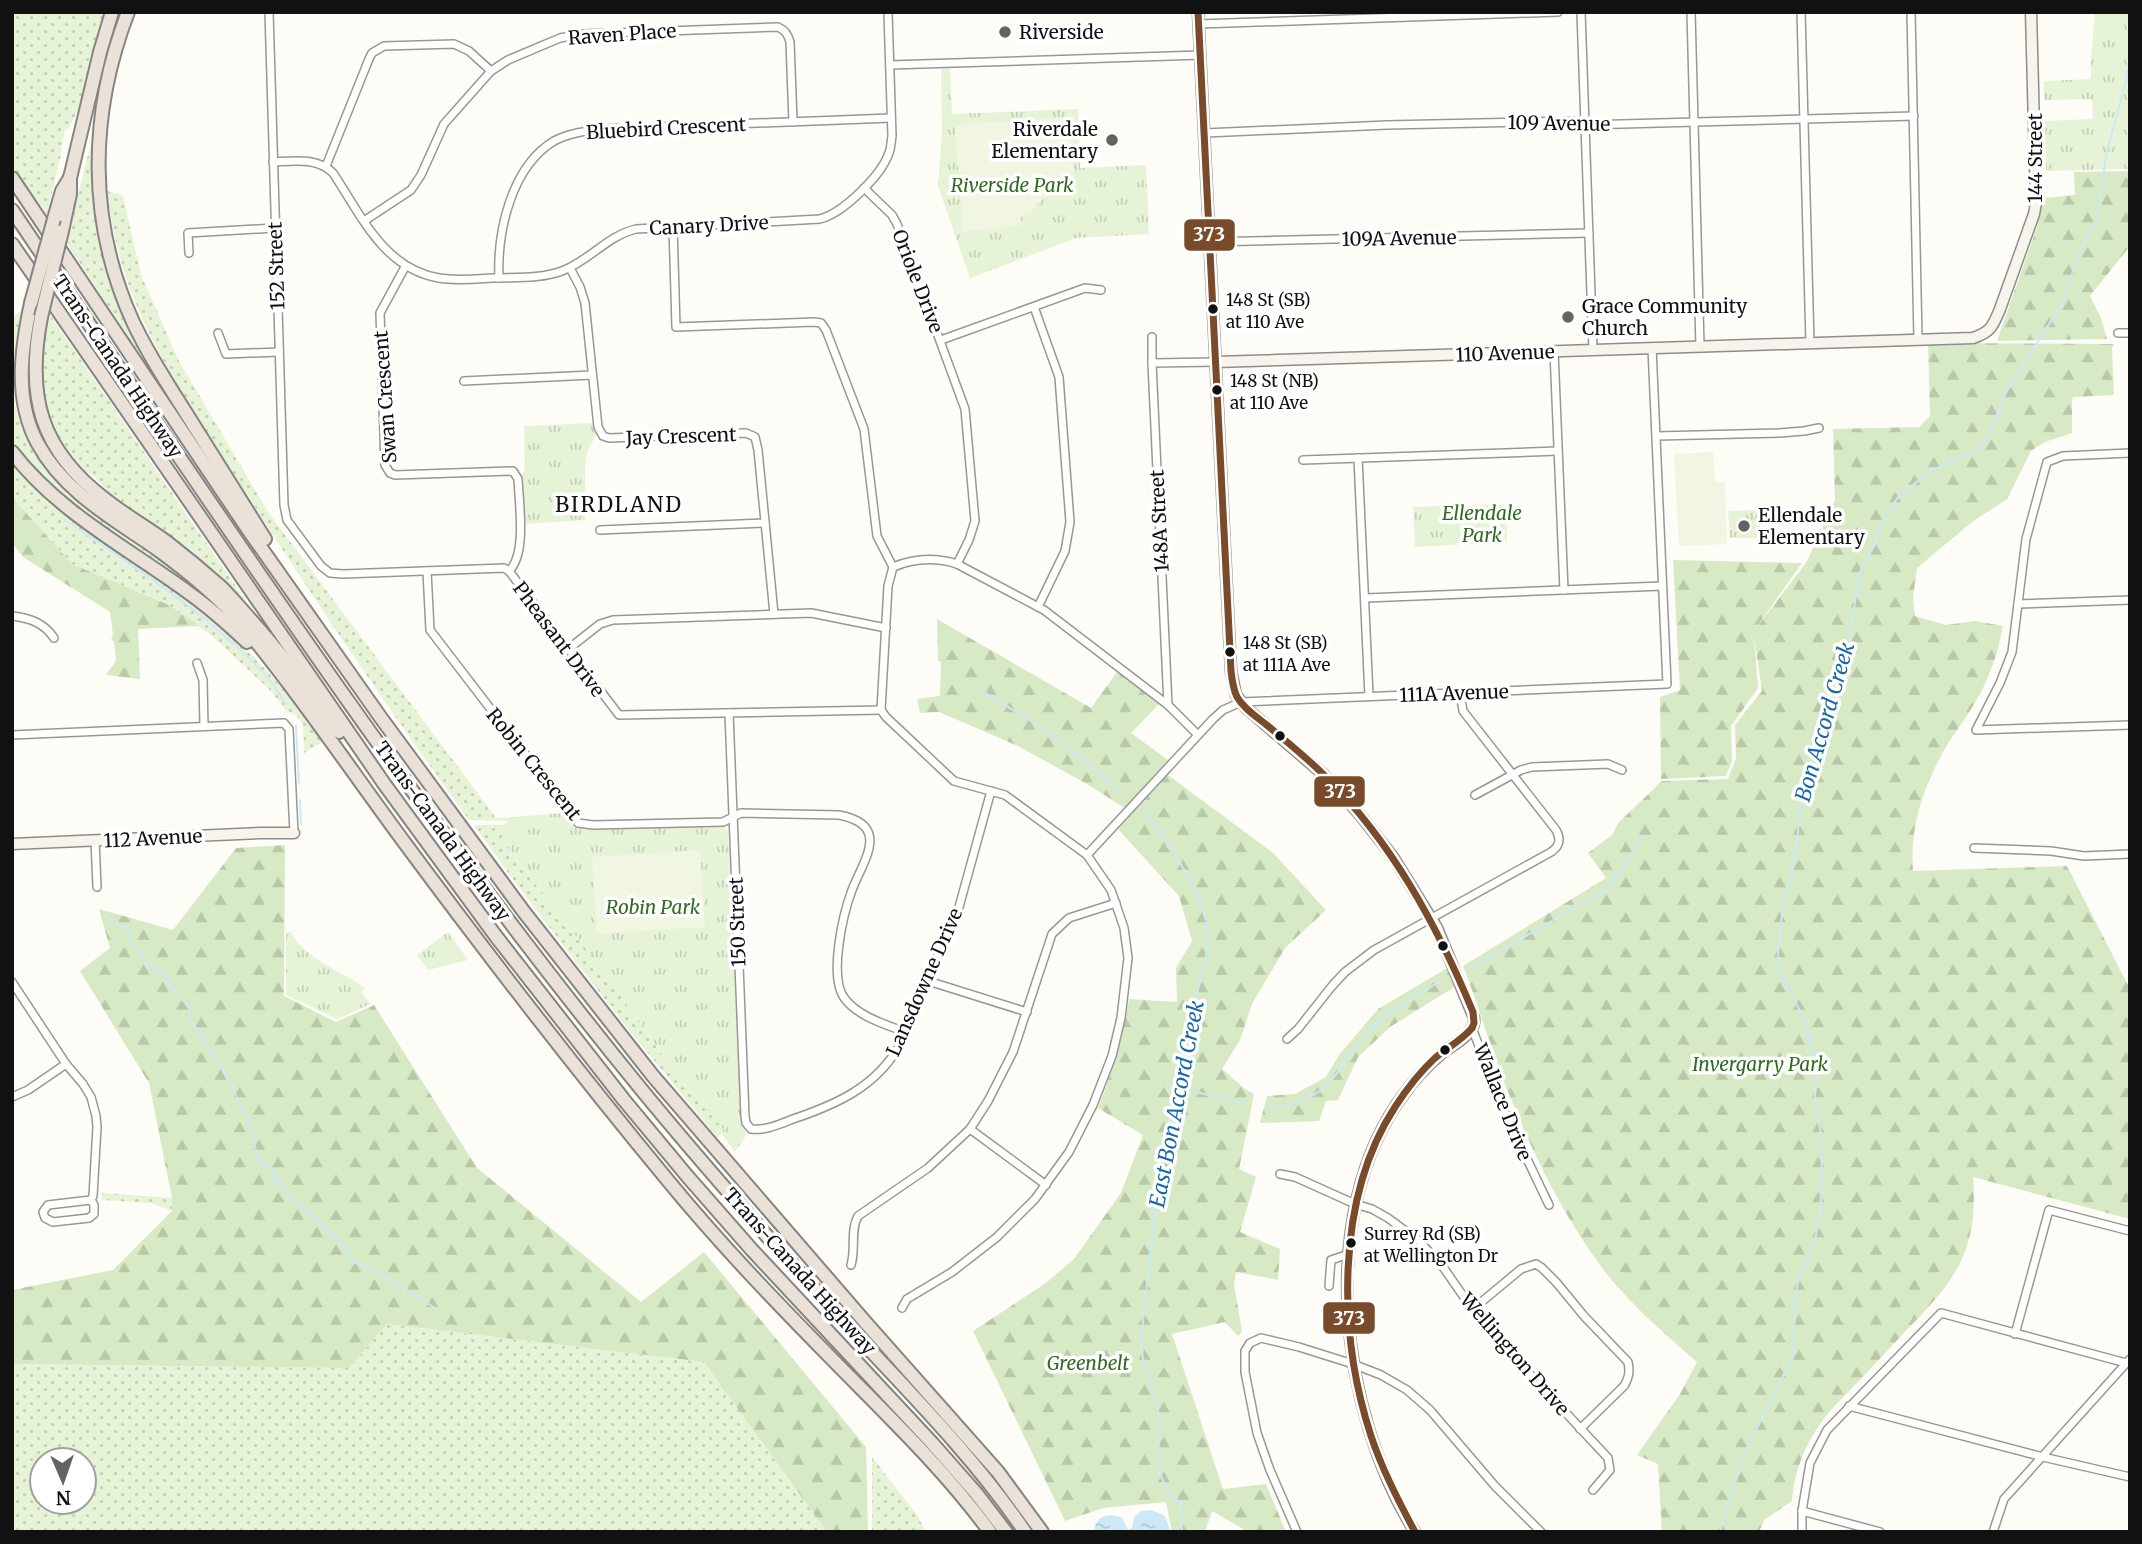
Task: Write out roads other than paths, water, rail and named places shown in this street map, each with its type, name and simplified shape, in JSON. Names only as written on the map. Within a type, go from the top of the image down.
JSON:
[{"type":"highway","points":[[112,12],[70,178],[70,194],[41,317],[34,368],[37,400],[46,429],[63,458],[98,494],[168,543],[223,589],[267,638],[346,741],[385,785]]},
{"type":"highway","points":[[128,12],[106,85],[100,125],[98,174],[103,225],[121,293],[165,380],[331,647]]},
{"type":"highway","points":[[12,178],[167,410],[331,647],[524,912],[653,1076],[931,1406],[1025,1532]]},
{"type":"highway","points":[[70,178],[62,191],[54,219],[32,303],[22,358],[23,398],[33,434],[52,466],[86,500],[160,552],[214,596],[258,644],[481,946],[610,1111],[675,1189],[739,1261],[976,1493],[1006,1532]]},
{"type":"highway","name":"Trans-Canada Highway","points":[[12,210],[360,717],[511,923],[640,1087],[767,1237],[931,1406]]},
{"type":"highway","name":"Trans-Canada Highway","points":[[12,244],[385,785],[495,935],[624,1100],[909,1427]]},
{"type":"highway","points":[[12,452],[48,492],[79,517],[221,618],[253,647],[306,707]]},
{"type":"highway","points":[[931,1406],[998,1472],[1042,1532]]},
{"type":"highway","points":[[909,1427],[990,1532]]},
{"type":"street","name":"152 Street","points":[[269,12],[283,492],[287,520]]},
{"type":"street","points":[[864,188],[889,154],[892,136],[888,12]]},
{"type":"street","points":[[1087,855],[1223,710],[1241,702],[1233,687],[1231,671],[1198,12]]},
{"type":"street","points":[[1199,24],[1558,12]]},
{"type":"street","points":[[1581,12],[1593,350]]},
{"type":"street","points":[[1691,12],[1700,346]]},
{"type":"street","points":[[1801,12],[1810,343]]},
{"type":"street","points":[[1911,12],[1918,340]]},
{"type":"street","name":"144 Street","points":[[1984,334],[1994,325],[2035,209],[2031,12]]},
{"type":"street","name":"Raven Place","points":[[364,221],[411,190],[421,175],[444,124],[491,71],[508,60],[569,36],[778,27],[788,35],[790,42],[793,122]]},
{"type":"street","points":[[273,162],[310,162],[326,166],[369,59],[377,49],[392,45],[454,44],[469,51],[491,71]]},
{"type":"street","points":[[890,65],[1201,55]]},
{"type":"street","name":"109 Avenue","points":[[1205,133],[1387,125],[1564,121],[1585,125],[1914,116]]},
{"type":"street","name":"Bluebird Crescent","points":[[499,278],[501,230],[512,196],[531,164],[554,141],[577,132],[602,129],[891,118]]},
{"type":"street","name":"Canary Drive","points":[[326,166],[382,247],[405,267],[426,275],[449,279],[540,276],[570,268],[608,241],[627,231],[644,227],[820,219],[842,209],[864,188]]},
{"type":"street","name":"Oriole Drive","points":[[864,188],[894,219],[965,409],[975,508],[973,531],[957,564]]},
{"type":"street","points":[[673,226],[676,327],[821,323],[826,330],[864,429],[877,536],[893,567],[888,586],[881,710],[954,781],[1005,795],[1087,855],[1111,890],[1124,928],[1128,958],[1117,1036],[1087,1120],[1069,1152],[1023,1212],[985,1248],[952,1272],[907,1298],[902,1308]]},
{"type":"street","points":[[189,253],[188,233],[275,228]]},
{"type":"street","name":"109A Avenue","points":[[1210,242],[1589,233]]},
{"type":"street","name":"Swan Crescent","points":[[405,267],[380,313],[385,465],[390,473],[395,475],[513,471],[518,479],[520,542],[514,566],[509,571]]},
{"type":"street","name":"Jay Crescent","points":[[570,268],[584,296],[599,430],[606,438],[746,433],[753,435],[758,444],[774,614]]},
{"type":"street","points":[[941,340],[1085,288],[1101,290]]},
{"type":"street","points":[[1034,307],[1059,377],[1070,522],[1065,551],[1038,607]]},
{"type":"street","points":[[218,333],[226,354],[279,352]]},
{"type":"street","points":[[2118,333],[2130,333]]},
{"type":"street","name":"110 Avenue","points":[[1152,363],[1918,340],[1973,338],[1984,334]]},
{"type":"street","name":"148A Street","points":[[1153,337],[1168,705]]},
{"type":"street","points":[[1366,598],[1662,586],[1652,348]]},
{"type":"street","points":[[1554,351],[1564,590]]},
{"type":"street","points":[[464,381],[593,375]]},
{"type":"street","points":[[1657,436],[1779,433],[1819,428]]},
{"type":"street","points":[[1303,460],[1558,450]]},
{"type":"street","points":[[2130,453],[2063,456],[2048,462],[2026,539],[2012,652],[1976,730],[2130,725]]},
{"type":"street","points":[[1358,458],[1369,696]]},
{"type":"street","name":"Pheasant Drive","points":[[287,520],[321,566],[330,573],[498,568],[509,571],[619,715],[729,713]]},
{"type":"street","points":[[600,530],[765,523]]},
{"type":"street","points":[[893,567],[923,559],[957,564],[1038,607],[1168,705],[1198,735]]},
{"type":"street","name":"Robin Crescent","points":[[428,571],[430,630],[578,823],[593,825],[723,822],[733,817]]},
{"type":"street","name":"111A Avenue","points":[[1241,702],[1667,684],[1662,586]]},
{"type":"street","points":[[2018,604],[2130,600]]},
{"type":"street","points":[[567,650],[600,624],[608,621],[816,613],[886,628]]},
{"type":"street","points":[[12,616],[44,626],[54,638]]},
{"type":"street","points":[[197,663],[203,680],[204,726]]},
{"type":"street","points":[[1287,1039],[1345,972],[1374,950],[1557,847],[1559,837],[1556,830],[1463,711],[1460,693]]},
{"type":"street","name":"Wallace Drive","points":[[1241,702],[1301,754],[1343,796],[1392,857],[1431,918],[1473,1012],[1472,1028],[1509,1122],[1549,1205]]},
{"type":"street","points":[[729,713],[881,710]]},
{"type":"street","name":"150 Street","points":[[729,713],[744,1116],[751,1129]]},
{"type":"street","points":[[12,734],[282,723],[289,729],[294,833]]},
{"type":"street","points":[[1475,795],[1522,770],[1536,767],[1608,764],[1622,770]]},
{"type":"street","name":"Lansdowne Drive","points":[[751,1129],[762,1129],[820,1110],[852,1094],[883,1070],[895,1054],[959,907],[991,791]]},
{"type":"street","points":[[733,817],[741,813],[839,814],[859,822],[865,829],[870,838],[869,854],[848,901],[837,960],[838,985],[843,997],[857,1010],[905,1032]]},
{"type":"street","name":"112 Avenue","points":[[12,844],[260,832],[294,833]]},
{"type":"street","points":[[95,841],[97,887]]},
{"type":"street","points":[[1974,848],[2051,851],[2084,856],[2130,854]]},
{"type":"street","points":[[851,1265],[855,1222],[858,1216],[928,1168],[970,1129],[1017,1043],[1052,934],[1069,918],[1116,903]]},
{"type":"street","points":[[928,981],[1027,1012]]},
{"type":"street","points":[[12,982],[66,1064],[83,1084],[91,1097],[96,1116],[91,1200],[94,1211],[89,1218],[53,1222],[45,1218],[44,1209],[48,1205],[91,1200]]},
{"type":"street","points":[[1416,1532],[1399,1504],[1370,1436],[1353,1364],[1348,1308],[1349,1254],[1355,1204],[1371,1152],[1392,1111],[1429,1065],[1472,1028]]},
{"type":"street","points":[[12,1097],[28,1090],[66,1064]]},
{"type":"street","points":[[970,1129],[1046,1185]]},
{"type":"street","name":"Wellington Drive","points":[[1280,1174],[1295,1177],[1372,1209],[1419,1241],[1443,1267],[1473,1309],[1510,1353],[1608,1458],[1610,1470],[1593,1490]]},
{"type":"street","points":[[2015,1334],[2049,1210],[2130,1231]]},
{"type":"street","points":[[1329,1286],[1331,1260],[1349,1254]]},
{"type":"street","points":[[1473,1309],[1521,1269],[1536,1264],[1556,1282],[1628,1362],[1630,1371],[1623,1386],[1580,1429]]},
{"type":"street","points":[[1802,1532],[1802,1511],[1810,1464],[1827,1430],[1941,1313],[2128,1361],[2004,1499],[1993,1532]]},
{"type":"street","points":[[1297,1532],[1257,1433],[1249,1394],[1244,1354],[1250,1343],[1258,1338],[1268,1338],[1353,1364],[1381,1375],[1407,1390],[1430,1410],[1495,1486],[1541,1532]]},
{"type":"street","points":[[1849,1406],[2130,1477]]},
{"type":"street","points":[[1802,1511],[1880,1532]]},
{"type":"water","points":[[1152,1510],[1165,1516],[1171,1532],[1094,1532],[1097,1522],[1103,1517],[1112,1515],[1122,1518],[1128,1530],[1132,1528],[1134,1517],[1141,1511]]},
{"type":"waterway","name":"Bon Accord Creek","points":[[1720,1532],[1749,1444],[1794,1354],[1798,1282],[1816,1235],[1820,1216],[1821,1133],[1815,1095],[1817,1076],[1814,1056],[1804,1019],[1779,970],[1778,955],[1782,914],[1794,863],[1803,791],[1851,645],[1851,626],[1860,572],[1875,544],[1879,529],[1896,500],[1931,471],[1978,450],[1988,437],[2006,392],[2063,302],[2078,255],[2098,216],[2106,155],[2130,57]]},
{"type":"waterway","points":[[65,520],[155,582],[219,631],[265,674],[285,703]]},
{"type":"waterway","name":"East Bon Accord Creek","points":[[982,691],[1047,731],[1120,791]]},
{"type":"waterway","points":[[296,726],[299,783]]},
{"type":"waterway","points":[[300,800],[301,824]]},
{"type":"waterway","name":"East Bon Accord Creek","points":[[1143,810],[1171,847],[1194,887],[1207,923],[1206,958],[1183,1050],[1159,1173],[1141,1340],[1143,1359],[1158,1407],[1159,1472],[1168,1492],[1180,1503],[1182,1532]]},
{"type":"waterway","points":[[1470,968],[1603,892],[1622,870],[1642,837]]},
{"type":"waterway","points":[[109,918],[128,930],[129,941],[143,955],[147,966],[166,977],[174,992],[188,1005],[190,1019],[232,1084],[241,1110],[247,1114],[259,1163],[271,1165],[274,1180],[282,1184],[287,1195],[310,1213],[348,1251],[353,1262],[374,1270],[435,1308]]},
{"type":"waterway","points":[[1271,1107],[1311,1097],[1324,1088],[1379,1021],[1442,980]]},
{"type":"waterway","points":[[1177,1088],[1246,1103]]},
{"type":"place","name":"Riverside","points":[[1005,32]]},
{"type":"place","name":"Riverdale Elementary","points":[[1112,140]]},
{"type":"place","name":"148 St (SB) at 110 Ave","points":[[1213,309]]},
{"type":"place","name":"Grace Community Church","points":[[1568,317]]},
{"type":"place","name":"148 St (NB) at 110 Ave","points":[[1217,390]]},
{"type":"place","name":"Ellendale Elementary","points":[[1744,526]]},
{"type":"place","name":"148 St (SB) at 111A Ave","points":[[1230,652]]},
{"type":"place","name":"Surrey Rd (SB) at Wellington Dr","points":[[1351,1243]]},
{"type":"district","name":"BIRDLAND","points":[[619,505]]},
{"type":"park label","name":"Riverside Park","points":[[1012,185]]},
{"type":"park label","name":"Ellendale Park","points":[[1482,524]]},
{"type":"park label","name":"Robin Park","points":[[653,907]]},
{"type":"park label","name":"Invergarry Park","points":[[1760,1064]]},
{"type":"park label","name":"Greenbelt","points":[[1088,1363]]}]
